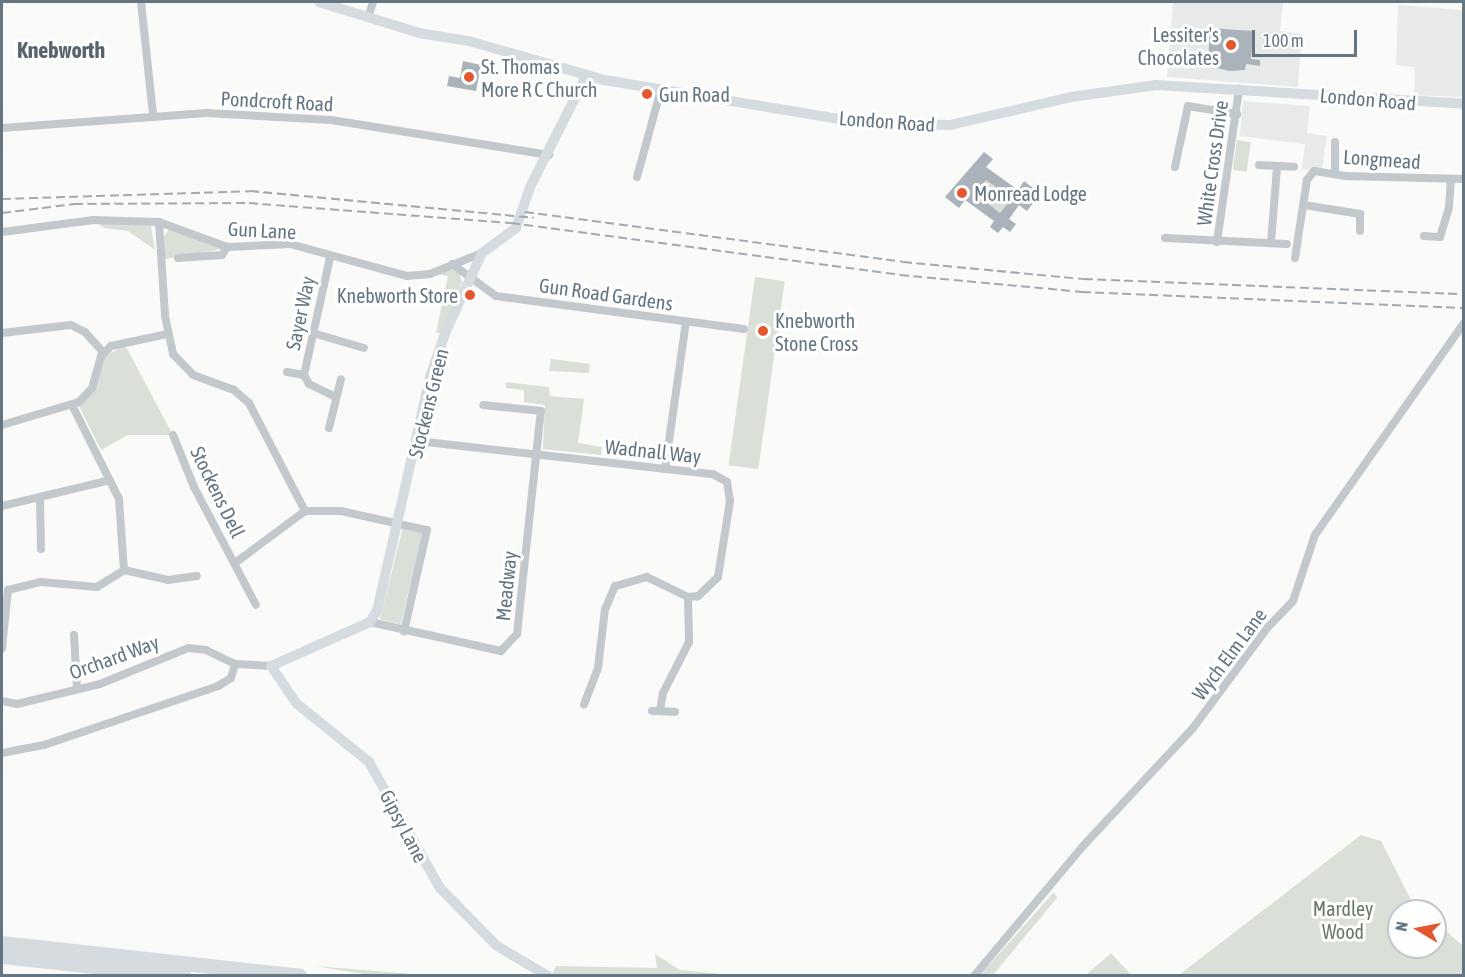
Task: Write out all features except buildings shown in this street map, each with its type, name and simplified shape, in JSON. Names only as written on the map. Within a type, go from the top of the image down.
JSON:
[{"type":"highway","points":[[2,943],[299,975]]},
{"type":"highway","points":[[2,956],[184,975]]},
{"type":"main road","name":"London Road","points":[[319,2],[369,15],[418,33],[469,41],[586,76],[864,123],[921,126],[972,122],[1112,89],[1239,89],[1464,105]]},
{"type":"main road","points":[[482,253],[516,228],[530,187],[549,154],[586,76]]},
{"type":"main road","name":"Stockens Green","points":[[370,622],[400,524],[430,377],[468,278],[482,253]]},
{"type":"main road","points":[[272,666],[370,622]]},
{"type":"main road","name":"Gipsy Lane","points":[[272,666],[297,704],[369,762],[440,888],[497,946],[548,975]]},
{"type":"street","points":[[141,2],[153,114]]},
{"type":"street","points":[[369,15],[373,2]]},
{"type":"street","points":[[637,177],[661,89]]},
{"type":"street","name":"White Cross Drive","points":[[1217,242],[1239,89]]},
{"type":"street","points":[[1175,167],[1188,106],[1237,114]]},
{"type":"street","name":"Pondcroft Road","points":[[2,128],[153,114],[331,120],[549,154]]},
{"type":"street","points":[[1335,142],[1335,172]]},
{"type":"street","points":[[1259,165],[1294,167]]},
{"type":"street","points":[[1271,243],[1277,166]]},
{"type":"street","name":"Longmead","points":[[1304,205],[1311,173],[1335,172],[1345,176],[1464,179]]},
{"type":"street","points":[[1424,236],[1440,237],[1451,179]]},
{"type":"street","points":[[1296,258],[1304,205],[1360,214],[1360,231]]},
{"type":"street","name":"Gun Lane","points":[[2,232],[93,220],[159,222],[227,247],[290,244],[330,258],[407,276],[421,276],[482,253]]},
{"type":"street","points":[[159,222],[168,334],[173,354],[185,369],[234,390],[249,403],[305,511],[328,509],[427,530],[404,632]]},
{"type":"street","points":[[1165,238],[1287,244]]},
{"type":"street","points":[[178,258],[222,255],[227,247]]},
{"type":"street","name":"Sayer Way","points":[[330,258],[304,375],[309,384],[336,397]]},
{"type":"street","name":"Gun Road Gardens","points":[[452,264],[468,278],[496,296],[744,329]]},
{"type":"street","points":[[665,469],[686,322]]},
{"type":"street","name":"Wych Elm Lane","points":[[974,975],[1083,846],[1193,728],[1268,627],[1293,601],[1315,535],[1464,323]]},
{"type":"street","points":[[2,333],[71,325],[86,332],[104,352]]},
{"type":"street","points":[[313,333],[364,348]]},
{"type":"street","points":[[2,425],[72,405],[92,388],[104,352],[123,341],[168,334]]},
{"type":"street","name":"Sayer Way","points":[[287,372],[304,375]]},
{"type":"street","points":[[329,428],[341,379]]},
{"type":"street","points":[[72,405],[107,481],[119,499],[124,570]]},
{"type":"street","name":"Meadway","points":[[370,622],[404,632],[501,651],[510,646],[518,634],[541,411],[483,405]]},
{"type":"street","name":"Stockens Dell","points":[[173,435],[194,487],[256,605]]},
{"type":"street","name":"Wadnall Way","points":[[417,441],[713,474],[727,482],[730,501],[722,568],[709,588],[688,597]]},
{"type":"street","points":[[2,506],[40,500],[107,481]]},
{"type":"street","points":[[40,500],[41,549]]},
{"type":"street","name":"Stockens Dell","points":[[235,563],[305,511]]},
{"type":"street","points":[[2,648],[5,588],[41,582],[97,587],[124,570],[168,580],[197,576]]},
{"type":"street","points":[[584,704],[598,668],[605,609],[615,586],[648,577],[688,597],[689,642],[656,710],[675,712]]},
{"type":"street","points":[[74,635],[77,689]]},
{"type":"street","name":"Orchard Way","points":[[2,701],[17,704],[77,689],[188,648],[206,650],[235,664]]},
{"type":"street","points":[[2,753],[55,741],[218,686],[231,678],[235,664],[272,666]]},
{"type":"shaded area","points":[[1173,2],[1283,2],[1280,31],[1302,34],[1298,87],[1167,77]]},
{"type":"shaded area","points":[[1398,5],[1463,10],[1463,97],[1414,95],[1415,67],[1396,65]]},
{"type":"shaded area","points":[[1243,101],[1310,106],[1307,133],[1327,136],[1322,168],[1302,170],[1305,144],[1240,136]]},
{"type":"green space","points":[[1237,140],[1251,142],[1247,172],[1233,170]]},
{"type":"green space","points":[[982,177],[1012,198],[1000,213],[972,190],[982,189]]},
{"type":"green space","points":[[96,222],[151,226],[155,250],[128,231],[104,228]]},
{"type":"green space","points":[[170,228],[222,249],[165,259],[163,238]]},
{"type":"green space","points":[[452,269],[460,274],[462,283],[442,333],[436,333],[448,276],[438,274]]},
{"type":"green space","points":[[755,277],[785,281],[758,469],[729,465]]},
{"type":"green space","points":[[125,345],[173,435],[128,435],[101,450],[79,406],[95,388],[104,357]]},
{"type":"green space","points":[[551,359],[590,364],[589,373],[549,371]]},
{"type":"green space","points":[[506,382],[549,387],[550,396],[584,399],[578,443],[602,447],[601,455],[543,449],[545,405],[524,402],[524,390],[506,388]]},
{"type":"green space","points":[[403,527],[423,532],[400,624],[380,619]]},
{"type":"green space","name":"Mardley Wood","points":[[1361,835],[1381,841],[1410,899],[1387,899],[1387,959],[1447,959],[1447,932],[1463,946],[1463,975],[1179,975]]},
{"type":"green space","points":[[1054,892],[1057,898],[993,975],[980,975]]},
{"type":"green space","points":[[1111,953],[1131,975],[1086,975]]},
{"type":"green space","points":[[655,954],[680,970],[733,975],[551,976],[556,966],[657,968]]},
{"type":"green space","points":[[315,966],[424,975],[370,975]]},
{"type":"railway","points":[[2,199],[250,191],[534,218]]},
{"type":"railway","points":[[2,213],[74,204],[249,203],[511,223],[900,275],[1082,292],[1464,308]]},
{"type":"railway","points":[[525,212],[903,262],[1084,279],[1464,294]]},
{"type":"place","name":"Lessiter's Chocolates","points":[[1231,45]]},
{"type":"place","name":"St. Thomas More R C Church","points":[[469,77]]},
{"type":"place","name":"Gun Road","points":[[647,94]]},
{"type":"place","name":"Monread Lodge","points":[[962,193]]},
{"type":"place","name":"Knebworth Store","points":[[470,295]]},
{"type":"place","name":"Knebworth Stone Cross","points":[[763,331]]},
{"type":"district","name":"Knebworth","points":[[61,51]]}]
